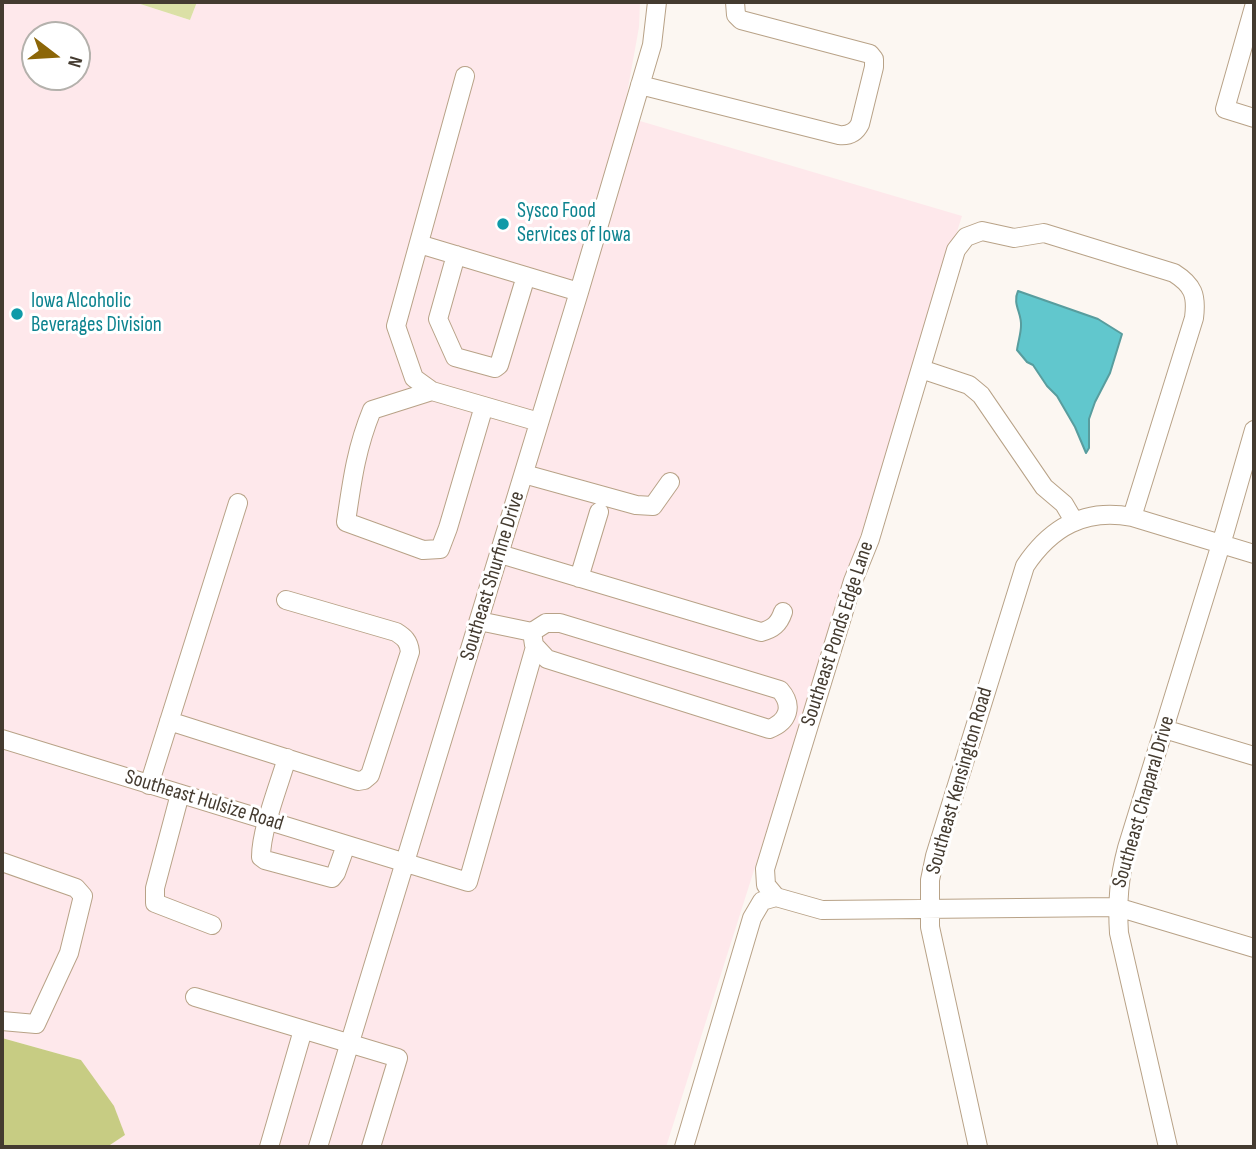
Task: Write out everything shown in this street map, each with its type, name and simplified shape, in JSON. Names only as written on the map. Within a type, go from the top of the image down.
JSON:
[{"type":"street","name":"Southeast Shurfine Drive","points":[[318,1147],[579,292],[652,45],[657,2]]},
{"type":"street","points":[[640,85],[839,135],[858,129],[874,67],[874,59],[870,54],[741,20],[736,15],[735,2]]},
{"type":"street","points":[[1254,7],[1225,109],[1254,118]]},
{"type":"street","points":[[465,76],[396,327],[414,379],[432,391],[539,422]]},
{"type":"street","name":"Southeast Ponds Edge Lane","points":[[776,897],[766,885],[765,869],[853,581],[870,539],[956,250],[971,234],[982,231],[1014,238],[1044,233],[1174,273],[1189,284],[1194,296],[1194,318],[1132,517]]},
{"type":"street","points":[[419,244],[579,292]]},
{"type":"street","points":[[456,255],[438,319],[455,357],[495,368],[499,365],[526,276]]},
{"type":"street","points":[[921,369],[969,385],[982,395],[1044,487],[1064,504],[1073,521],[1101,514],[1117,514],[1254,554]]},
{"type":"street","points":[[432,391],[372,411],[354,467],[346,522],[423,550],[440,549],[484,406]]},
{"type":"street","name":"Southeast Chaparal Drive","points":[[1168,1147],[1119,933],[1117,907],[1120,875],[1254,430]]},
{"type":"street","points":[[524,474],[636,505],[653,506],[670,482]]},
{"type":"street","points":[[149,785],[238,503]]},
{"type":"street","points":[[579,578],[599,512]]},
{"type":"street","name":"Southeast Kensington Road","points":[[978,1147],[934,949],[929,908],[930,880],[1025,566],[1046,539],[1073,521]]},
{"type":"street","points":[[500,554],[761,632],[770,630],[780,622],[783,612]]},
{"type":"street","points":[[169,721],[358,780],[364,780],[370,775],[410,652],[409,644],[396,632],[286,600]]},
{"type":"street","points":[[479,621],[534,640],[547,659],[769,729],[779,725],[786,717],[788,705],[780,690],[560,623],[546,622],[534,640]]},
{"type":"street","name":"Southeast Hulsize Road","points":[[3,743],[468,882],[534,640]]},
{"type":"street","points":[[1164,729],[1254,756]]},
{"type":"street","points":[[287,758],[268,821],[261,856],[265,860],[332,878],[346,845]]},
{"type":"street","points":[[180,794],[155,888],[155,903],[212,925]]},
{"type":"street","points":[[2,862],[76,888],[83,896],[69,953],[36,1024],[2,1021]]},
{"type":"street","points":[[684,1147],[752,918],[762,901],[776,897],[822,910],[1117,907],[1254,948]]},
{"type":"street","points":[[195,997],[398,1058],[370,1147]]},
{"type":"street","points":[[269,1147],[303,1030]]},
{"type":"shaded area","points":[[2,2],[134,2],[190,20],[197,2],[640,2],[639,27],[623,116],[962,216],[666,1147],[107,1147],[125,1135],[81,1060],[2,1038]]},
{"type":"green space","points":[[134,2],[197,2],[190,20]]},
{"type":"green space","points":[[2,1038],[81,1060],[114,1106],[125,1135],[107,1147],[2,1147]]},
{"type":"water","points":[[1018,291],[1098,319],[1122,334],[1110,373],[1089,419],[1089,448],[1086,453],[1057,396],[1033,365],[1017,350],[1021,326],[1016,300]]},
{"type":"place","name":"Sysco Food Services of Iowa","points":[[503,224]]},
{"type":"place","name":"Iowa Alcoholic Beverages Division","points":[[17,314]]}]
